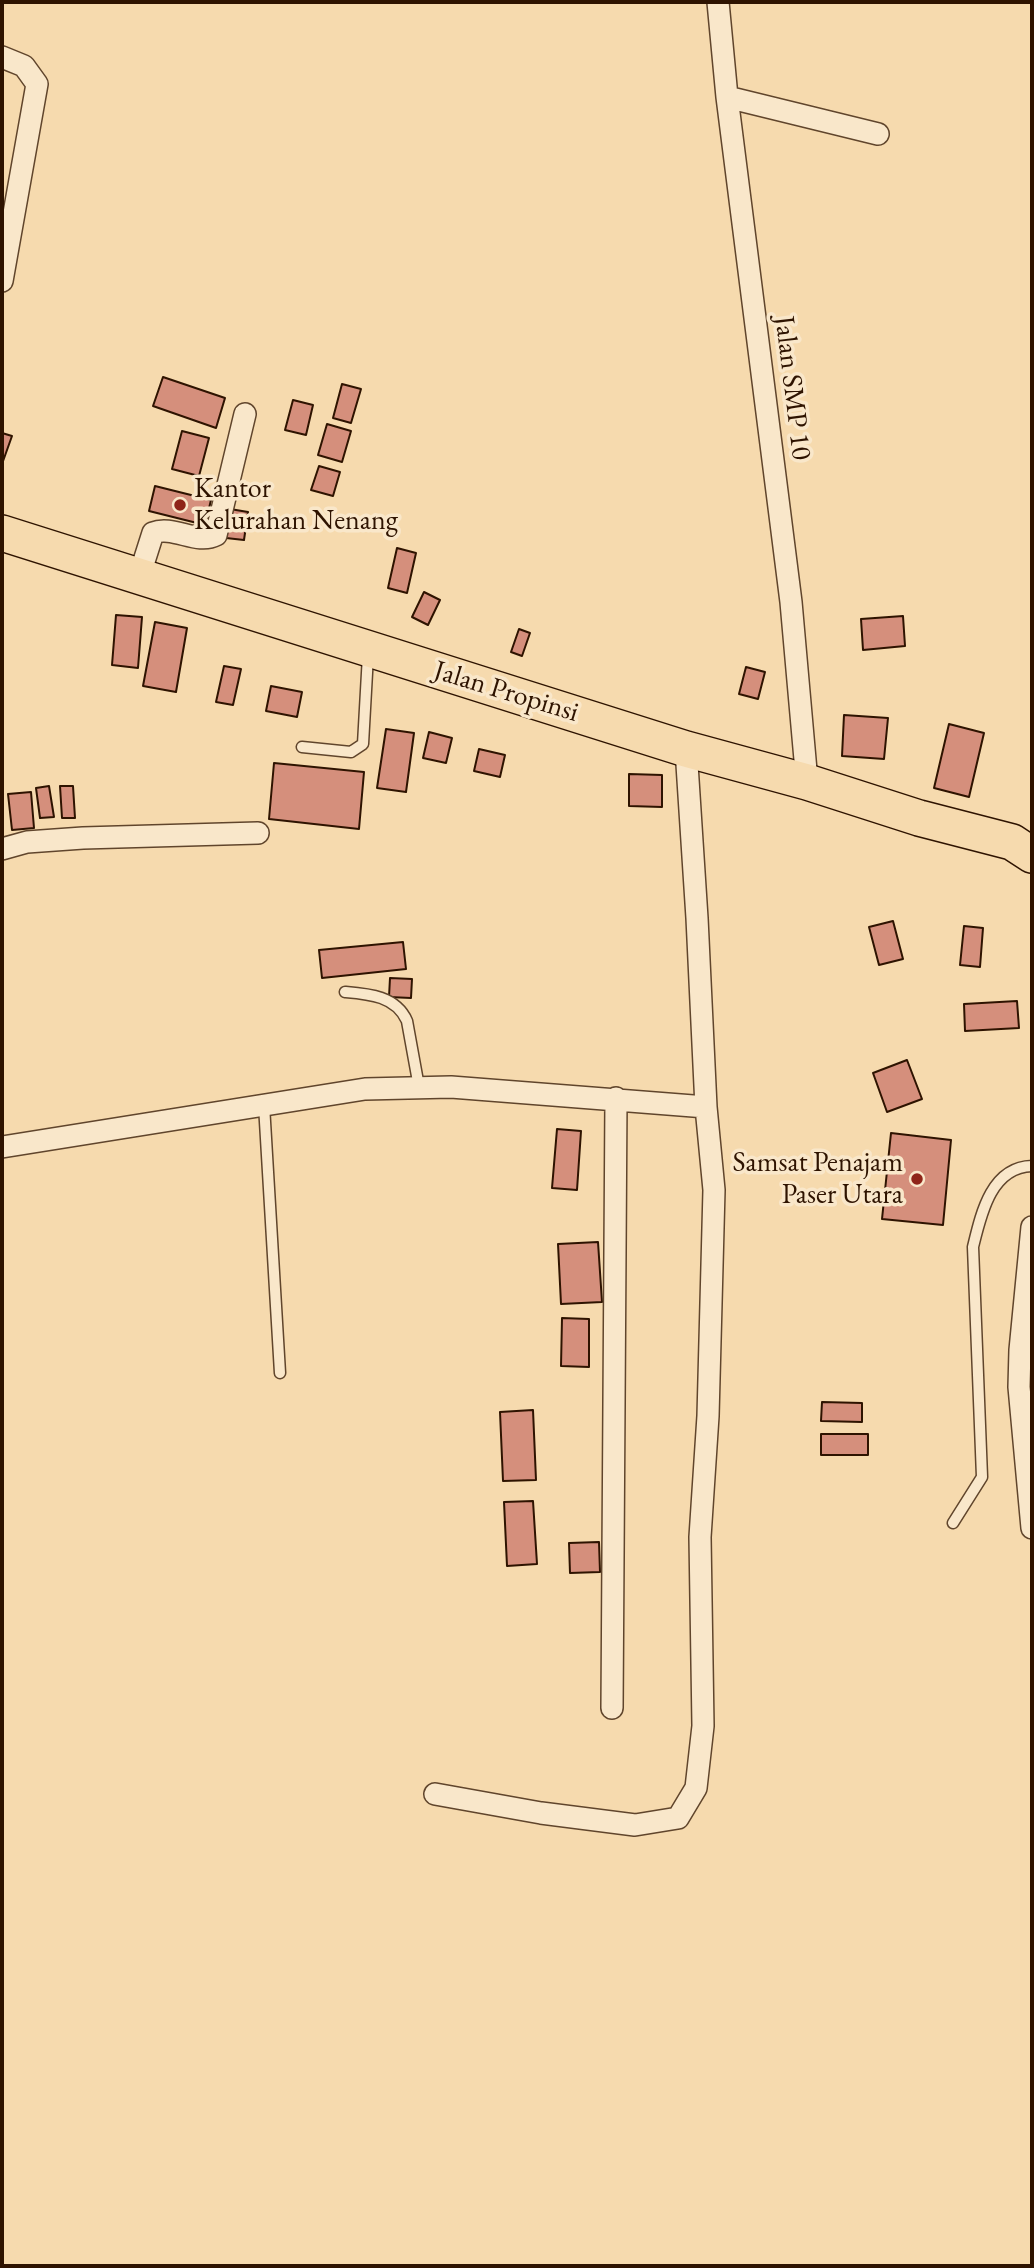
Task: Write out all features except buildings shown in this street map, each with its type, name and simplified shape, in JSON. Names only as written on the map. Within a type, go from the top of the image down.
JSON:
[{"type":"highway","name":"Jalan Propinsi","points":[[2,533],[686,749],[807,782],[919,818],[1026,845]]},
{"type":"street","name":"Jalan SMP 10","points":[[718,2],[727,97],[791,602],[807,782]]},
{"type":"street","points":[[2,57],[24,66],[37,84],[2,281]]},
{"type":"street","points":[[727,97],[878,134]]},
{"type":"street","points":[[139,577],[153,533],[163,531],[206,538],[216,535],[245,414]]},
{"type":"street","points":[[435,1794],[541,1813],[635,1825],[678,1818],[696,1788],[702,1726],[700,1537],[708,1416],[714,1190],[706,1107],[686,749]]},
{"type":"street","points":[[2,849],[27,842],[83,838],[258,833]]},
{"type":"street","points":[[2,1147],[365,1089],[451,1087],[706,1107]]},
{"type":"street","points":[[612,1708],[616,1098]]},
{"type":"street","points":[[1032,1227],[1028,1316],[1019,1387],[1032,1528]]},
{"type":"lane","points":[[302,747],[351,752],[363,744],[368,649]]},
{"type":"lane","points":[[345,992],[373,995],[402,1011],[407,1021],[419,1087]]},
{"type":"lane","points":[[264,1105],[280,1373]]},
{"type":"lane","points":[[953,1522],[982,1477],[973,1247],[981,1214],[995,1184],[1009,1171],[1022,1166],[1032,1166]]},
{"type":"place","name":"Kantor Kelurahan Nenang","points":[[180,505]]},
{"type":"place","name":"Samsat Penajam Paser Utara","points":[[917,1179]]}]
